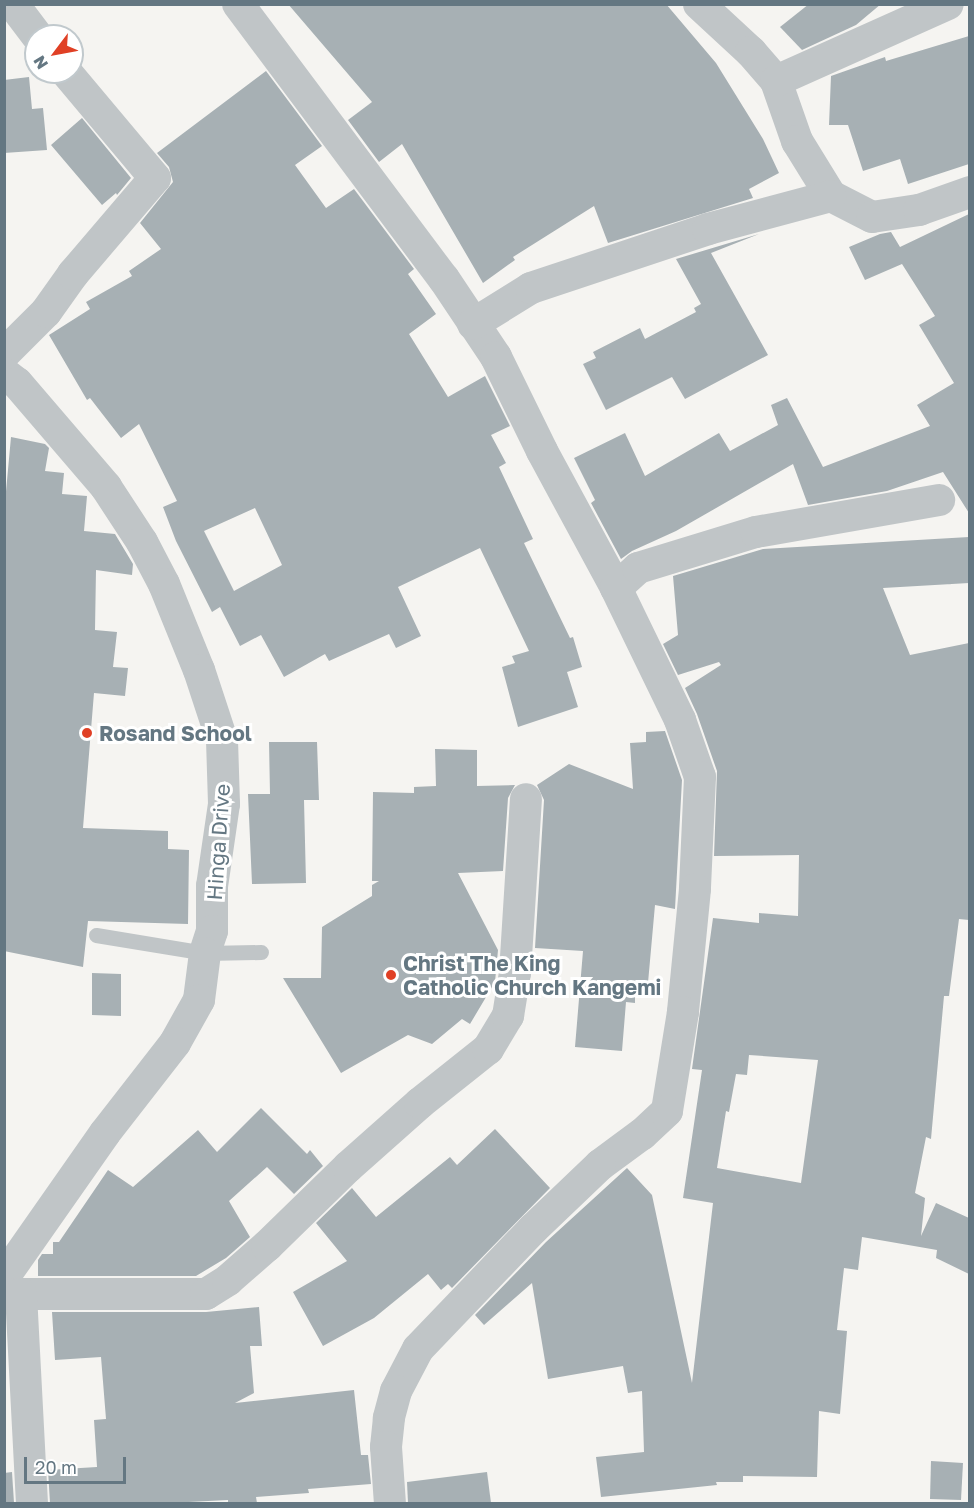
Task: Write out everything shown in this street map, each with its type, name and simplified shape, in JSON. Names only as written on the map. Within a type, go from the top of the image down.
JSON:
[{"type":"street","points":[[13,4],[28,24]]},
{"type":"street","points":[[238,4],[444,279],[496,357],[542,451],[616,588],[680,720],[700,777],[695,889],[683,1012],[667,1111],[642,1134],[600,1165],[532,1229],[417,1348],[396,1391],[389,1418],[386,1447],[390,1503]]},
{"type":"street","points":[[699,4],[751,52],[776,81],[797,141],[831,196],[872,217],[919,210],[969,192]]},
{"type":"street","points":[[776,81],[948,4]]},
{"type":"street","points":[[4,354],[46,312],[73,274],[155,178],[76,84]]},
{"type":"street","points":[[473,324],[531,288],[708,229],[831,196]]},
{"type":"street","name":"Hinga Drive","points":[[4,373],[17,383],[106,487],[142,542],[164,584],[199,670],[222,740],[224,804],[212,886],[212,931],[205,953],[199,1000],[175,1043],[105,1133],[10,1288]]},
{"type":"street","points":[[616,588],[638,568],[756,532],[939,500]]},
{"type":"street","points":[[32,1503],[10,1288],[206,1294],[228,1280],[267,1246],[348,1167],[488,1049],[508,1016],[515,974],[526,799]]},
{"type":"lane","points":[[96,935],[205,953],[261,952]]},
{"type":"building","points":[[288,4],[666,4],[716,63],[763,139],[779,173],[749,189],[753,198],[608,243],[594,206],[513,257],[515,260],[483,283],[402,144],[379,162],[348,120],[372,102]]},
{"type":"building","points":[[809,4],[881,4],[856,25],[802,50],[780,27]]},
{"type":"building","points":[[969,36],[969,164],[908,184],[900,159],[863,171],[848,125],[829,125],[831,76],[885,57],[886,61]]},
{"type":"building","points":[[266,71],[322,146],[295,165],[326,208],[354,189],[414,269],[408,274],[436,314],[409,334],[448,397],[485,376],[510,426],[491,435],[506,463],[499,467],[533,539],[524,543],[570,638],[573,637],[582,667],[567,672],[578,707],[518,727],[502,667],[515,663],[512,656],[529,651],[480,548],[398,587],[421,636],[396,648],[389,634],[329,661],[325,654],[284,677],[261,635],[240,646],[220,607],[212,612],[176,541],[163,507],[177,501],[139,424],[121,438],[90,398],[87,400],[49,335],[90,309],[86,302],[132,276],[129,271],[161,249],[140,223],[173,182],[169,167],[157,153]],"holes":[[[255,508],[282,565],[234,591],[204,531]]]},
{"type":"building","points":[[24,78],[24,84],[30,84],[32,109],[43,108],[47,150],[4,153],[4,80]]},
{"type":"building","points":[[82,118],[131,178],[117,195],[116,193],[102,205],[51,145]]},
{"type":"building","points":[[969,214],[969,513],[943,472],[887,491],[808,505],[793,464],[676,531],[632,551],[621,559],[591,503],[595,500],[574,458],[625,433],[645,476],[719,433],[730,451],[778,425],[771,405],[787,398],[823,467],[930,426],[917,405],[954,383],[919,325],[935,316],[902,264],[865,280],[849,247],[880,234],[891,232],[900,247]]},
{"type":"building","points":[[759,234],[711,253],[768,355],[685,399],[672,377],[606,410],[583,364],[596,358],[593,352],[640,328],[645,339],[696,312],[694,308],[701,304],[676,259]]},
{"type":"building","points":[[11,437],[45,444],[49,448],[45,471],[64,473],[62,494],[87,496],[84,531],[115,534],[133,564],[132,575],[96,570],[95,630],[117,632],[113,667],[128,668],[125,696],[94,693],[83,828],[168,831],[168,849],[189,850],[188,924],[88,921],[83,967],[4,951],[4,513]]},
{"type":"building","points":[[969,537],[969,583],[883,588],[910,655],[969,643],[969,920],[959,919],[949,996],[944,996],[931,1139],[926,1137],[915,1193],[925,1198],[921,1236],[936,1203],[969,1218],[969,1274],[936,1258],[937,1250],[862,1237],[858,1270],[844,1268],[837,1330],[847,1331],[840,1414],[819,1411],[817,1477],[743,1476],[743,1482],[716,1482],[717,1485],[601,1497],[596,1457],[644,1452],[642,1391],[628,1393],[623,1366],[548,1379],[532,1283],[484,1325],[475,1315],[546,1242],[627,1168],[652,1195],[692,1383],[713,1203],[683,1198],[702,1070],[692,1069],[713,918],[759,923],[759,913],[798,916],[799,855],[714,856],[717,771],[697,714],[685,688],[721,665],[719,662],[678,675],[663,644],[678,635],[673,576],[763,549]],"holes":[[[749,1055],[818,1060],[801,1183],[717,1168],[726,1111],[729,1112],[736,1074],[747,1075]]]},
{"type":"building","points":[[665,731],[682,780],[675,909],[655,905],[647,994],[635,993],[635,1003],[626,1002],[622,1051],[575,1047],[583,951],[535,948],[544,800],[537,785],[569,764],[633,789],[630,743],[646,742],[646,732]]},
{"type":"building","points":[[269,742],[317,742],[319,800],[304,800],[306,883],[252,884],[248,794],[270,794]]},
{"type":"building","points":[[435,749],[477,750],[477,786],[515,785],[508,798],[503,871],[458,873],[498,950],[495,982],[470,1024],[462,1019],[432,1044],[408,1035],[341,1073],[283,978],[321,978],[322,927],[372,896],[372,885],[379,881],[372,881],[373,792],[414,793],[414,787],[436,786]]},
{"type":"building","points":[[92,973],[121,974],[121,1016],[92,1015]]},
{"type":"building","points":[[261,1108],[307,1154],[310,1150],[323,1166],[294,1194],[267,1167],[229,1201],[250,1237],[226,1258],[196,1276],[38,1276],[38,1260],[42,1254],[53,1254],[53,1242],[59,1242],[108,1170],[133,1187],[198,1130],[217,1152]]},
{"type":"building","points":[[495,1129],[550,1188],[452,1288],[448,1284],[441,1290],[428,1274],[374,1318],[323,1346],[293,1292],[347,1261],[316,1223],[352,1188],[376,1217],[450,1157],[457,1165]]},
{"type":"building","points":[[259,1307],[262,1346],[250,1346],[254,1393],[235,1403],[354,1390],[361,1455],[368,1455],[371,1484],[308,1489],[309,1493],[256,1497],[257,1503],[228,1503],[228,1500],[169,1503],[50,1503],[48,1470],[97,1467],[94,1420],[106,1419],[101,1357],[55,1360],[52,1312],[206,1312]]},
{"type":"building","points":[[931,1461],[963,1463],[961,1500],[930,1499]]},
{"type":"building","points":[[12,1472],[14,1503],[4,1503],[4,1473]]},
{"type":"building","points":[[487,1472],[491,1503],[408,1503],[407,1482]]},
{"type":"place","name":"Rosand School","points":[[87,733]]},
{"type":"place","name":"Christ The King Catholic Church Kangemi","points":[[391,975]]}]
